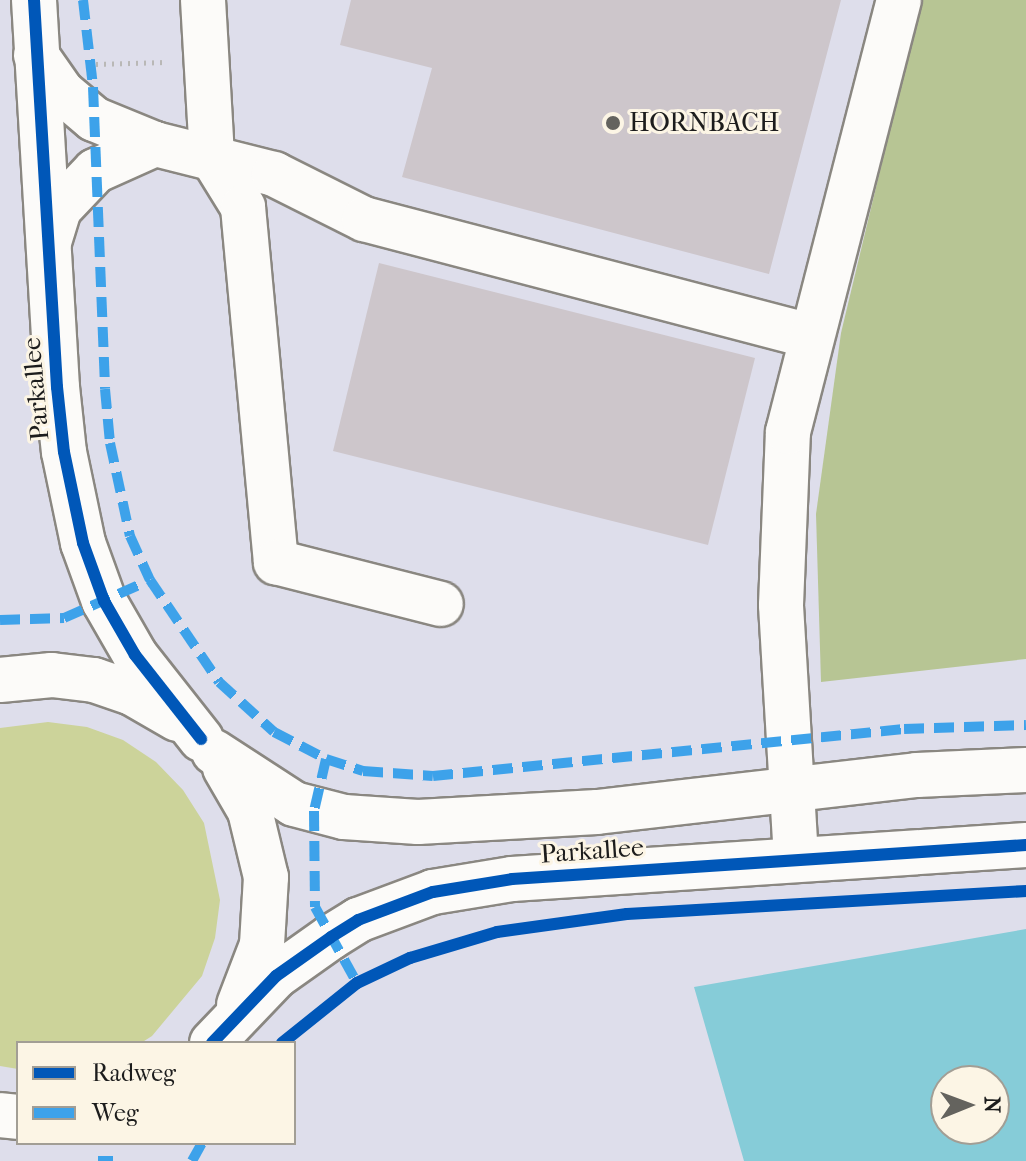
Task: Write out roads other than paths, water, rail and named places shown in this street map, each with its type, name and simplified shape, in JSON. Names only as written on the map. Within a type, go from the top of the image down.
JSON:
[{"type":"street","name":"Parkallee","points":[[34,0],[64,452],[83,543],[104,601],[135,655],[207,746],[250,811],[266,877],[267,911],[252,978],[215,1040]]},
{"type":"street","points":[[203,0],[212,157],[243,207],[276,562],[441,604]]},
{"type":"street","points":[[796,858],[789,789],[781,605],[788,432],[899,0]]},
{"type":"street","points":[[36,55],[62,92],[94,119],[155,144],[274,174],[364,219],[811,336]]},
{"type":"street","points":[[48,244],[59,209],[95,171],[155,144]]},
{"type":"street","name":"Parkallee","points":[[0,680],[52,675],[94,680],[169,713],[207,746],[294,804],[374,820],[597,812],[789,789],[1026,770]]},
{"type":"street","name":"Parkallee","points":[[215,1040],[276,976],[331,937],[433,892],[512,879],[1026,845]]},
{"type":"water","points":[[1026,929],[1026,1161],[744,1161],[694,987]]},
{"type":"place","name":"HORNBACH","points":[[613,123]]}]
